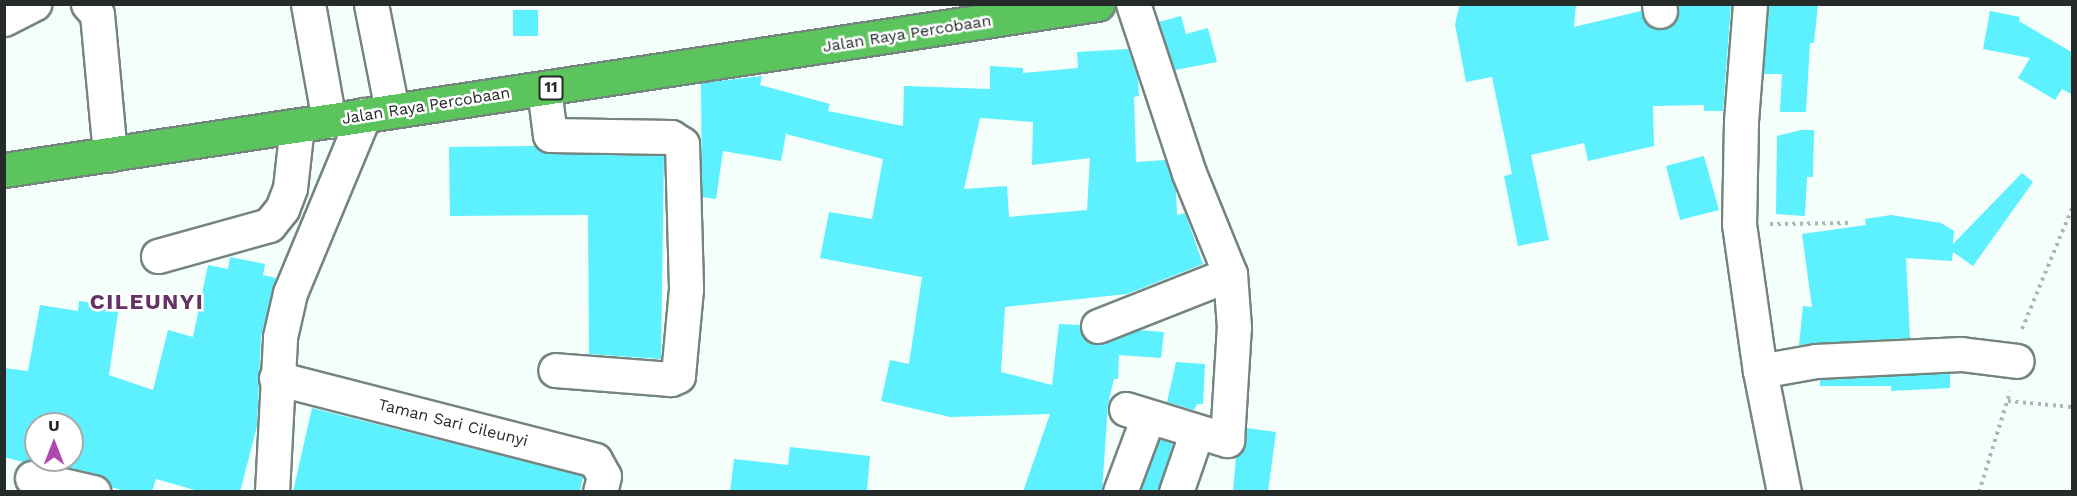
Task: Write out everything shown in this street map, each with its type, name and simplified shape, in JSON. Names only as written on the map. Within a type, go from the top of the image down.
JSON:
[{"type":"highway","name":"Jalan Raya Percobaan","points":[[4,171],[1098,4]]},
{"type":"street","points":[[4,20],[34,4]]},
{"type":"street","points":[[88,4],[97,14],[110,154]]},
{"type":"street","points":[[308,4],[329,121]]},
{"type":"street","points":[[272,492],[276,378],[290,293],[378,113],[371,4]]},
{"type":"street","points":[[1120,492],[1137,413],[1196,434],[1227,440],[1234,327],[1230,274],[1189,173],[1132,4]]},
{"type":"street","points":[[1750,4],[1741,123],[1739,224],[1760,371],[1784,492]]},
{"type":"street","points":[[544,89],[550,135],[671,137],[682,144],[686,289],[678,375],[671,379],[555,370]]},
{"type":"street","points":[[158,256],[269,225],[282,209],[290,188],[297,126]]},
{"type":"street","points":[[1098,326],[1230,274]]},
{"type":"street","points":[[1760,371],[1816,361],[1960,354],[2017,361]]},
{"type":"street","name":"Taman Sari Cileunyi","points":[[276,378],[595,460],[604,476],[600,492]]},
{"type":"street","points":[[1176,492],[1196,434]]},
{"type":"street","points":[[32,478],[93,492]]},
{"type":"path","points":[[2017,361],[2020,337],[2038,281],[2073,208]]},
{"type":"path","points":[[1739,224],[1848,223]]},
{"type":"path","points":[[1979,492],[2008,401],[2073,407]]},
{"type":"building","points":[[1460,4],[1576,4],[1574,27],[1641,11],[1646,23],[1662,30],[1677,18],[1678,4],[1731,4],[1723,111],[1704,111],[1704,105],[1653,106],[1654,146],[1588,161],[1584,143],[1531,155],[1549,240],[1518,246],[1504,176],[1512,174],[1492,77],[1466,82],[1455,24]]},
{"type":"building","points":[[1769,4],[1818,4],[1814,43],[1810,43],[1806,112],[1780,112],[1782,74],[1763,74]]},
{"type":"building","points":[[513,10],[538,10],[538,36],[513,36]]},
{"type":"building","points":[[1990,11],[2020,17],[2019,21],[2073,53],[2073,95],[2062,89],[2055,100],[2018,78],[2030,58],[1983,49]]},
{"type":"building","points":[[1181,16],[1186,34],[1208,28],[1217,62],[1175,70],[1159,22]]},
{"type":"building","points":[[1128,49],[1138,78],[1139,96],[1134,97],[1136,162],[1165,160],[1176,190],[1177,215],[1185,213],[1203,264],[1127,294],[1005,307],[1001,372],[1052,385],[1059,324],[1080,325],[1086,340],[1096,345],[1138,330],[1164,332],[1161,358],[1119,355],[1118,379],[1114,379],[1108,404],[1102,492],[1023,492],[1050,414],[950,417],[881,401],[890,360],[909,364],[922,277],[820,258],[829,212],[872,219],[883,159],[786,134],[781,161],[723,151],[716,199],[702,197],[701,83],[762,76],[760,85],[830,104],[828,111],[903,126],[904,86],[990,89],[990,66],[1023,68],[1023,73],[1078,68],[1077,52]],"holes":[[[980,118],[1033,122],[1032,165],[1090,158],[1087,210],[1009,217],[1007,186],[964,189]]]},
{"type":"building","points":[[1801,130],[1814,130],[1813,177],[1807,177],[1805,216],[1776,214],[1777,136]]},
{"type":"building","points":[[535,146],[550,154],[664,156],[661,359],[589,354],[588,215],[450,216],[449,147]]},
{"type":"building","points":[[1704,156],[1719,210],[1680,220],[1666,166]]},
{"type":"building","points":[[2022,173],[2033,182],[1973,266],[1953,252],[1952,261],[1906,258],[1910,338],[1799,345],[1803,306],[1812,307],[1802,234],[1866,225],[1865,219],[1891,215],[1941,223],[1954,231],[1953,244]]},
{"type":"building","points":[[230,257],[265,264],[263,275],[276,278],[261,336],[257,426],[240,492],[202,492],[156,479],[152,492],[128,492],[111,487],[97,474],[84,471],[84,412],[24,412],[24,462],[4,457],[4,368],[28,371],[40,305],[78,311],[79,301],[119,306],[109,375],[153,390],[168,330],[193,337],[208,265],[228,269]]},
{"type":"building","points":[[1176,362],[1205,364],[1203,404],[1197,404],[1194,410],[1167,402]]},
{"type":"building","points":[[1950,373],[1950,388],[1891,391],[1891,386],[1820,386],[1820,380]]},
{"type":"building","points":[[312,408],[583,476],[580,492],[293,492]]},
{"type":"building","points":[[1247,428],[1276,432],[1268,492],[1233,492],[1236,456],[1242,451]]},
{"type":"building","points":[[1160,439],[1173,443],[1158,492],[1140,492]]},
{"type":"building","points":[[790,447],[870,456],[867,492],[730,492],[734,459],[788,465]]},
{"type":"district","name":"CILEUNYI","points":[[147,302]]}]
